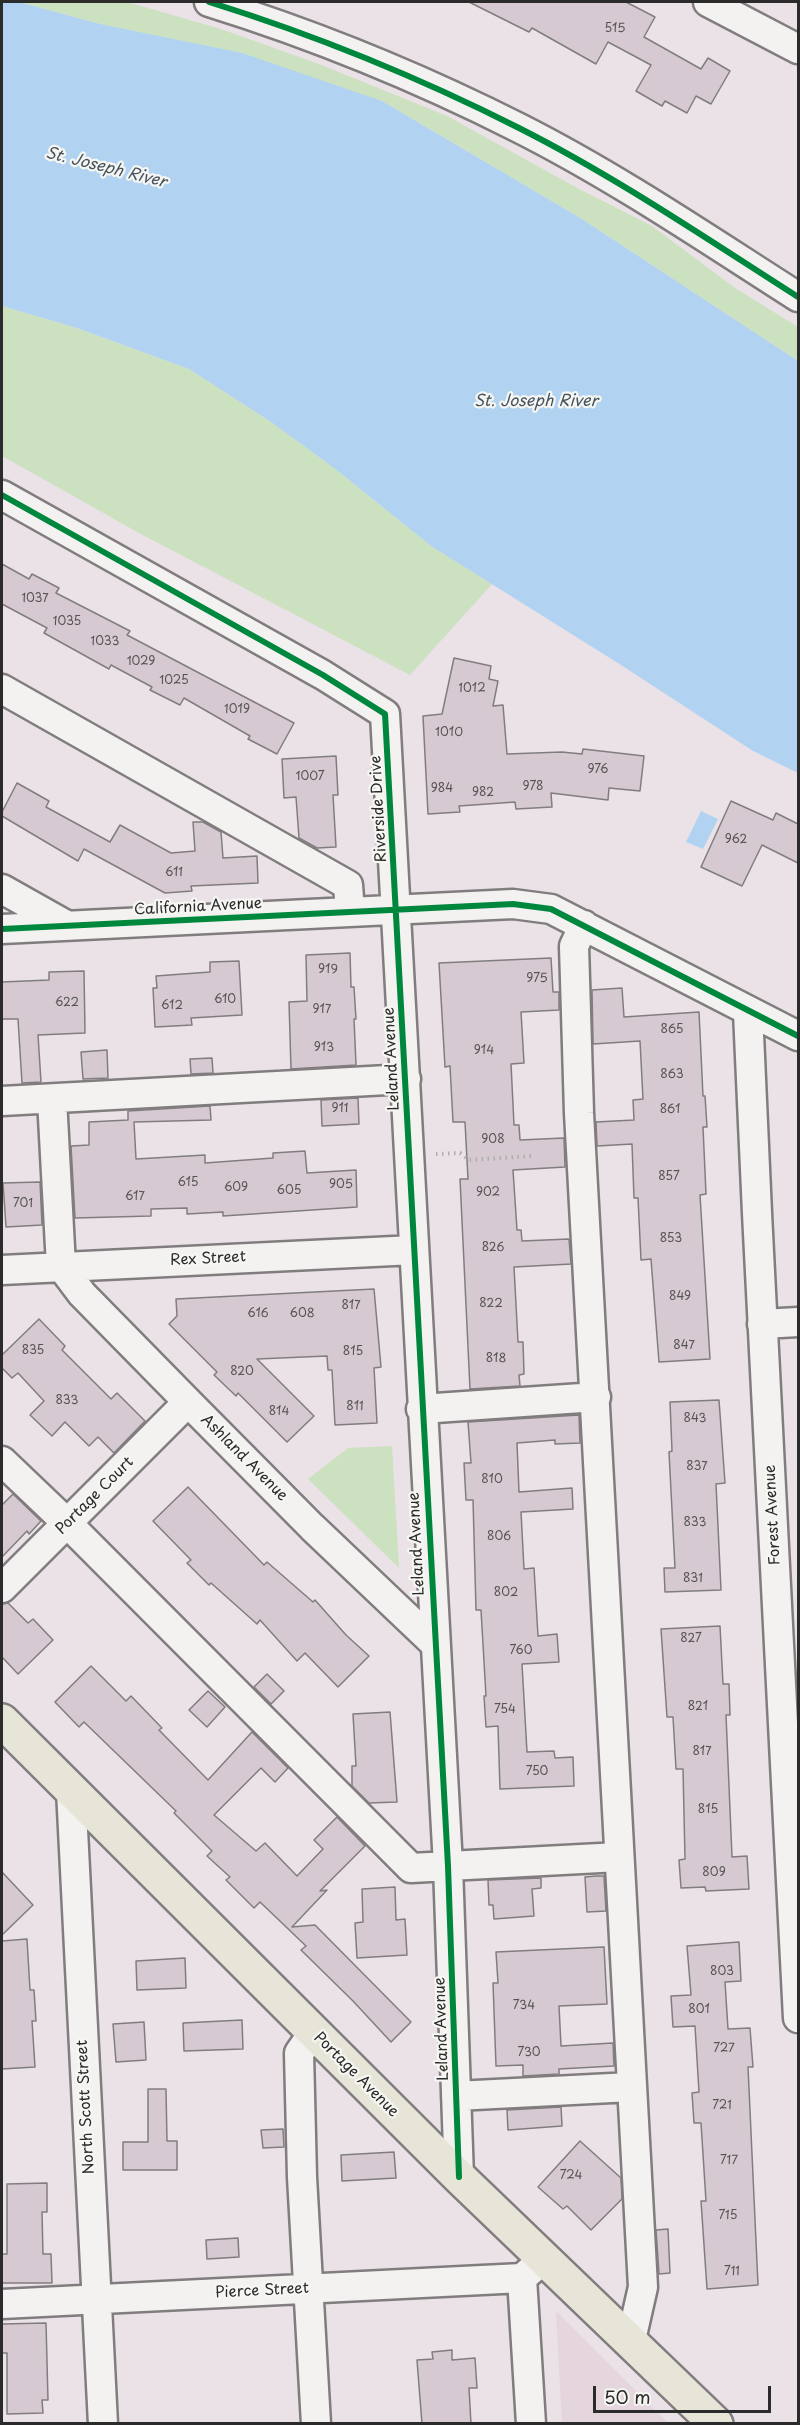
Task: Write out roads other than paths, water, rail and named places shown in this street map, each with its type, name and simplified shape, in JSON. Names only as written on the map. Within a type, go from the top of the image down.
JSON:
[{"type":"main road","name":"Portage Avenue","points":[[3,1725],[459,2177],[533,2268],[631,2340],[716,2424]]},
{"type":"street","points":[[209,2],[380,63],[520,128],[591,167],[798,297]]},
{"type":"street","points":[[708,2],[798,50]]},
{"type":"street","name":"Riverside Drive","points":[[2,495],[324,675],[385,714],[396,910]]},
{"type":"street","points":[[2,689],[348,885],[350,912]]},
{"type":"street","points":[[2,889],[66,925]]},
{"type":"street","points":[[396,910],[513,904],[551,909],[798,1036]]},
{"type":"street","name":"California Avenue","points":[[2,929],[396,910]]},
{"type":"street","name":"Leland Avenue","points":[[396,910],[434,1643],[448,1866],[459,2177]]},
{"type":"street","points":[[584,925],[574,946],[579,1113],[643,2287],[631,2340]]},
{"type":"street","name":"Forest Avenue","points":[[748,1012],[762,1324],[787,1552],[798,2018]]},
{"type":"street","points":[[2,1101],[406,1079]]},
{"type":"street","points":[[52,1099],[61,1266]]},
{"type":"street","name":"Rex Street","points":[[2,1270],[414,1250]]},
{"type":"street","name":"Ashland Avenue","points":[[61,1266],[82,1294],[188,1402],[312,1527],[434,1643]]},
{"type":"street","points":[[762,1324],[798,1322]]},
{"type":"street","points":[[422,1409],[596,1397]]},
{"type":"street","name":"Portage Court","points":[[2,1588],[188,1402]]},
{"type":"street","points":[[2,1461],[68,1524],[411,1868],[619,1857]]},
{"type":"street","name":"North Scott Street","points":[[70,1790],[103,2424]]},
{"type":"street","points":[[313,2033],[299,2053],[302,2177],[316,2424]]},
{"type":"street","points":[[456,2096],[631,2087]]},
{"type":"street","points":[[531,2424],[533,2268]]},
{"type":"street","name":"Pierce Street","points":[[2,2304],[309,2288],[533,2268]]},
{"type":"water","name":"St. Joseph River","points":[[2,2],[19,2],[100,24],[242,53],[382,101],[582,219],[798,361],[798,773],[753,751],[431,546],[338,471],[271,422],[189,369],[77,328],[2,306]]},
{"type":"water","points":[[701,811],[718,819],[703,849],[686,842]]}]
